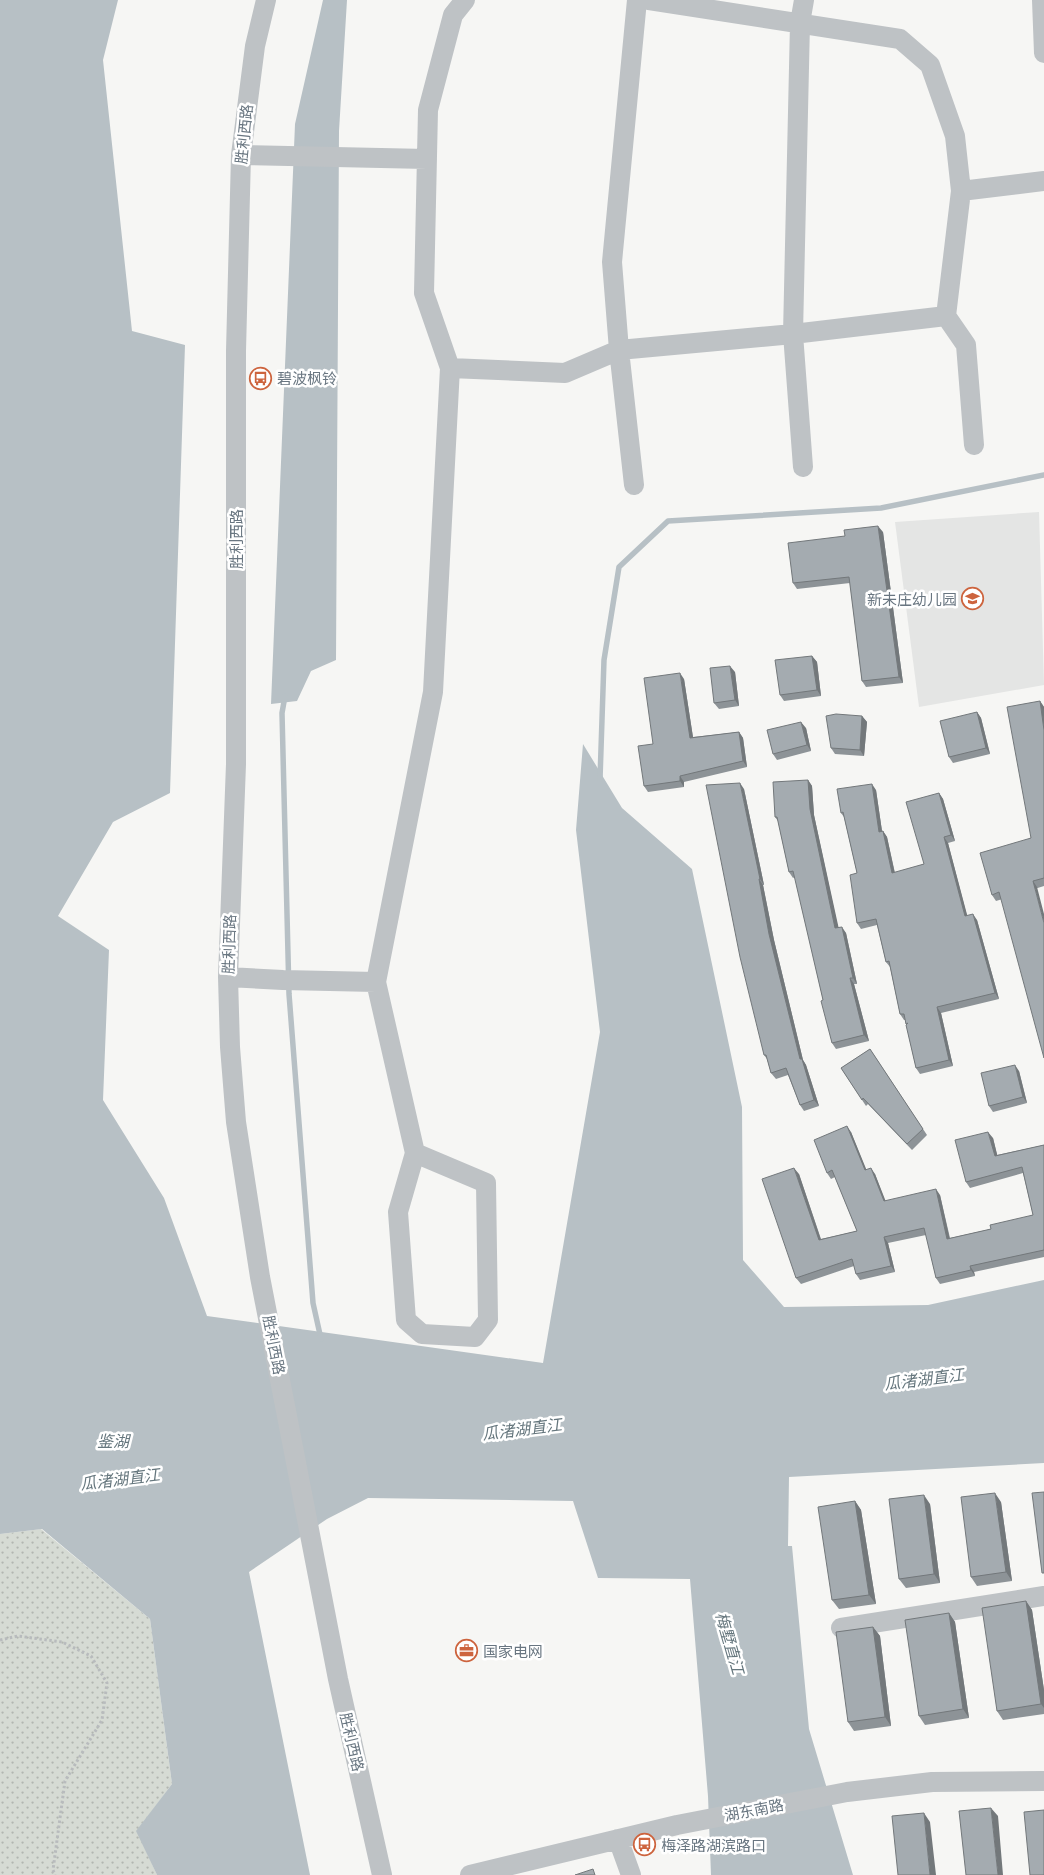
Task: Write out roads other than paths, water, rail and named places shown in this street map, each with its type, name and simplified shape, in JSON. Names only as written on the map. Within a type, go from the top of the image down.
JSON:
[{"type":"street","name":"胜利西路","points":[[266,0],[255,46],[240,155],[236,351],[236,764],[228,977],[230,1047],[236,1122],[260,1277],[338,1679],[382,1875]]},
{"type":"street","points":[[415,1153],[486,1183],[488,1320],[475,1337],[422,1334],[406,1320],[398,1212],[415,1153],[376,982],[433,692],[450,368],[424,293],[428,110],[453,15],[465,0]]},
{"type":"street","points":[[634,485],[619,350],[612,262],[637,0]]},
{"type":"street","points":[[649,0],[900,39],[930,65],[955,136],[961,191],[946,316],[966,345],[974,446]]},
{"type":"street","points":[[803,467],[793,334],[800,23],[804,0]]},
{"type":"street","points":[[1042,0],[1044,53]]},
{"type":"street","points":[[240,155],[427,158]]},
{"type":"street","points":[[961,191],[1044,181]]},
{"type":"street","points":[[450,368],[565,373],[619,350],[793,334],[946,316]]},
{"type":"street","points":[[228,977],[376,982]]},
{"type":"street","points":[[841,1628],[1044,1596]]},
{"type":"street","name":"湖东南路","points":[[470,1875],[677,1825],[847,1792],[932,1782],[1044,1781]]},
{"type":"street","points":[[618,1839],[631,1875]]},
{"type":"water","points":[[0,0],[118,0],[103,60],[132,331],[185,345],[170,793],[113,822],[58,916],[109,950],[103,1100],[164,1198],[207,1316],[543,1363],[600,1032],[576,830],[583,744],[622,808],[692,869],[742,1107],[743,1260],[784,1307],[928,1305],[1044,1280],[1044,1463],[789,1477],[788,1546],[792,1546],[809,1729],[853,1875],[711,1875],[708,1796],[690,1579],[598,1578],[573,1501],[368,1498],[327,1519],[249,1572],[310,1875],[157,1875],[136,1831],[172,1784],[150,1619],[42,1529],[0,1534]]},
{"type":"water","points":[[323,0],[347,0],[339,131],[336,660],[311,671],[297,701],[271,704],[295,124]]},
{"type":"waterway","points":[[600,779],[604,660],[619,567],[668,521],[881,508],[1044,475]]},
{"type":"waterway","points":[[285,696],[282,713],[289,994],[313,1303],[321,1339]]},
{"type":"place","name":"碧波枫铃","points":[[261,378]]},
{"type":"place","name":"新未庄幼儿园","points":[[973,599]]},
{"type":"place","name":"国家电网","points":[[467,1651]]},
{"type":"place","name":"梅泽路湖滨路口","points":[[645,1845]]},
{"type":"water label","name":"瓜渚湖直江","points":[[924,1379]]},
{"type":"water label","name":"瓜渚湖直江","points":[[522,1429]]},
{"type":"water label","name":"鉴湖","points":[[113,1441]]},
{"type":"water label","name":"瓜渚湖直江","points":[[120,1479]]},
{"type":"water label","name":"梅墅直江","points":[[730,1643]]}]
